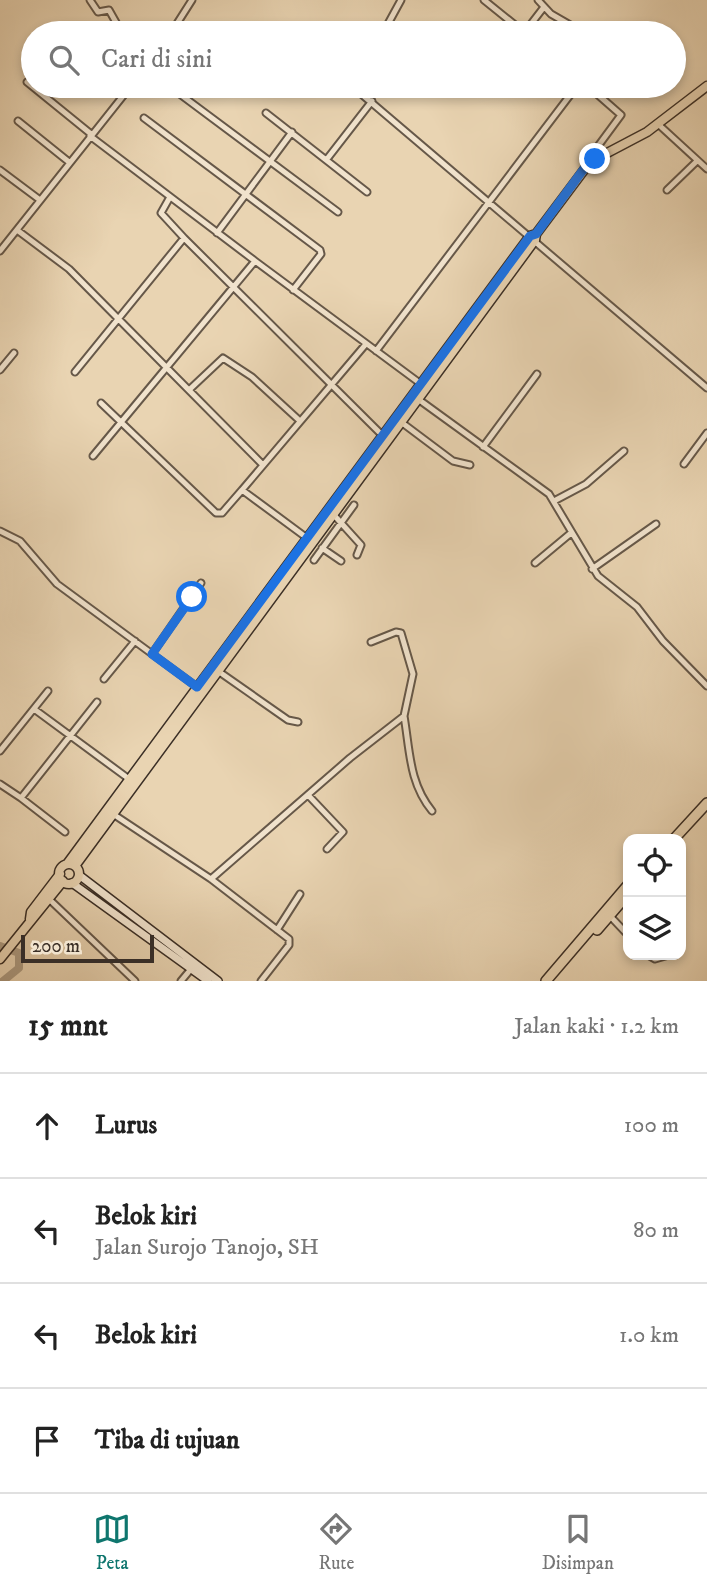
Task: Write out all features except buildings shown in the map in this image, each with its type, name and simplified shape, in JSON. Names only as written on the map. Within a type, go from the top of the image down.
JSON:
[{"type":"highway","points":[[679,834],[707,803]]},
{"type":"highway","points":[[553,981],[623,892]]},
{"type":"highway","points":[[545,981],[626,897]]},
{"type":"main road","points":[[30,919],[31,912],[113,814],[197,687],[230,649],[421,383],[590,162],[658,124],[707,86]]},
{"type":"main road","points":[[71,865],[129,779],[218,671],[230,649],[307,538],[401,422],[534,237]]},
{"type":"main road","points":[[71,865],[79,875],[208,981]]},
{"type":"main road","points":[[72,883],[79,875]]},
{"type":"main road","points":[[61,877],[218,981]]},
{"type":"main road","points":[[2,957],[30,919],[49,900],[61,877]]},
{"type":"street","points":[[90,0],[98,12],[108,10],[115,21]]},
{"type":"street","points":[[179,21],[192,0]]},
{"type":"street","points":[[390,21],[401,0]]},
{"type":"street","points":[[484,0],[509,21]]},
{"type":"street","points":[[538,0],[544,8],[564,21]]},
{"type":"street","points":[[534,21],[544,8]]},
{"type":"street","points":[[46,98],[216,233],[421,383]]},
{"type":"street","points":[[0,251],[121,98]]},
{"type":"street","points":[[185,98],[338,212]]},
{"type":"street","points":[[369,98],[707,388]]},
{"type":"street","points":[[376,351],[568,98]]},
{"type":"street","points":[[590,162],[593,152],[621,115],[602,98]]},
{"type":"street","points":[[327,159],[372,101]]},
{"type":"street","points":[[266,113],[367,192]]},
{"type":"street","points":[[144,118],[320,250],[321,254],[293,290]]},
{"type":"street","points":[[18,121],[69,162]]},
{"type":"street","points":[[658,124],[707,170]]},
{"type":"street","points":[[216,233],[292,132]]},
{"type":"street","points":[[667,190],[698,161]]},
{"type":"street","points":[[0,170],[40,200]]},
{"type":"street","points":[[170,197],[161,213],[383,436]]},
{"type":"street","points":[[17,230],[65,265],[263,465]]},
{"type":"street","points":[[75,372],[184,238]]},
{"type":"street","points":[[93,456],[255,261]]},
{"type":"street","points":[[101,403],[218,514],[242,490],[366,344]]},
{"type":"street","points":[[0,370],[15,353]]},
{"type":"street","points":[[189,390],[223,358],[255,379],[300,421]]},
{"type":"street","points":[[483,446],[537,374]]},
{"type":"street","points":[[418,399],[554,500],[592,569],[607,586],[637,607],[663,641],[707,686]]},
{"type":"street","points":[[401,422],[453,461],[470,466]]},
{"type":"street","points":[[684,464],[707,433]]},
{"type":"street","points":[[554,500],[586,484],[624,451]]},
{"type":"street","points":[[242,490],[307,538]]},
{"type":"street","points":[[314,560],[354,505]]},
{"type":"street","points":[[330,512],[361,545],[357,555]]},
{"type":"street","points":[[592,569],[656,524]]},
{"type":"street","points":[[0,531],[20,541],[57,584],[197,687]]},
{"type":"street","points":[[536,563],[571,533]]},
{"type":"street","points":[[322,548],[341,561]]},
{"type":"street","points":[[152,654],[201,583]]},
{"type":"street","points":[[371,642],[397,631],[401,633],[413,674],[404,716],[413,777],[420,796],[432,811]]},
{"type":"street","points":[[104,680],[135,641]]},
{"type":"street","points":[[218,671],[288,720],[298,722]]},
{"type":"street","points":[[0,751],[48,691]]},
{"type":"street","points":[[21,798],[72,737],[97,702]]},
{"type":"street","points":[[34,709],[129,779]]},
{"type":"street","points":[[211,879],[404,716]]},
{"type":"street","points":[[0,784],[65,832]]},
{"type":"street","points":[[308,795],[343,832],[327,849]]},
{"type":"street","points":[[113,814],[211,879],[290,943],[261,981]]},
{"type":"street","points":[[277,930],[300,894]]},
{"type":"street","points":[[49,900],[135,981]]},
{"type":"street","points":[[610,916],[623,930]]},
{"type":"street","points":[[181,981],[191,969]]},
{"type":"waterway","points":[[0,946],[19,953],[19,968],[3,981]]},
{"type":"route","points":[[192,597],[152,654],[197,687],[530,236],[536,234],[586,166],[595,159]]}]
